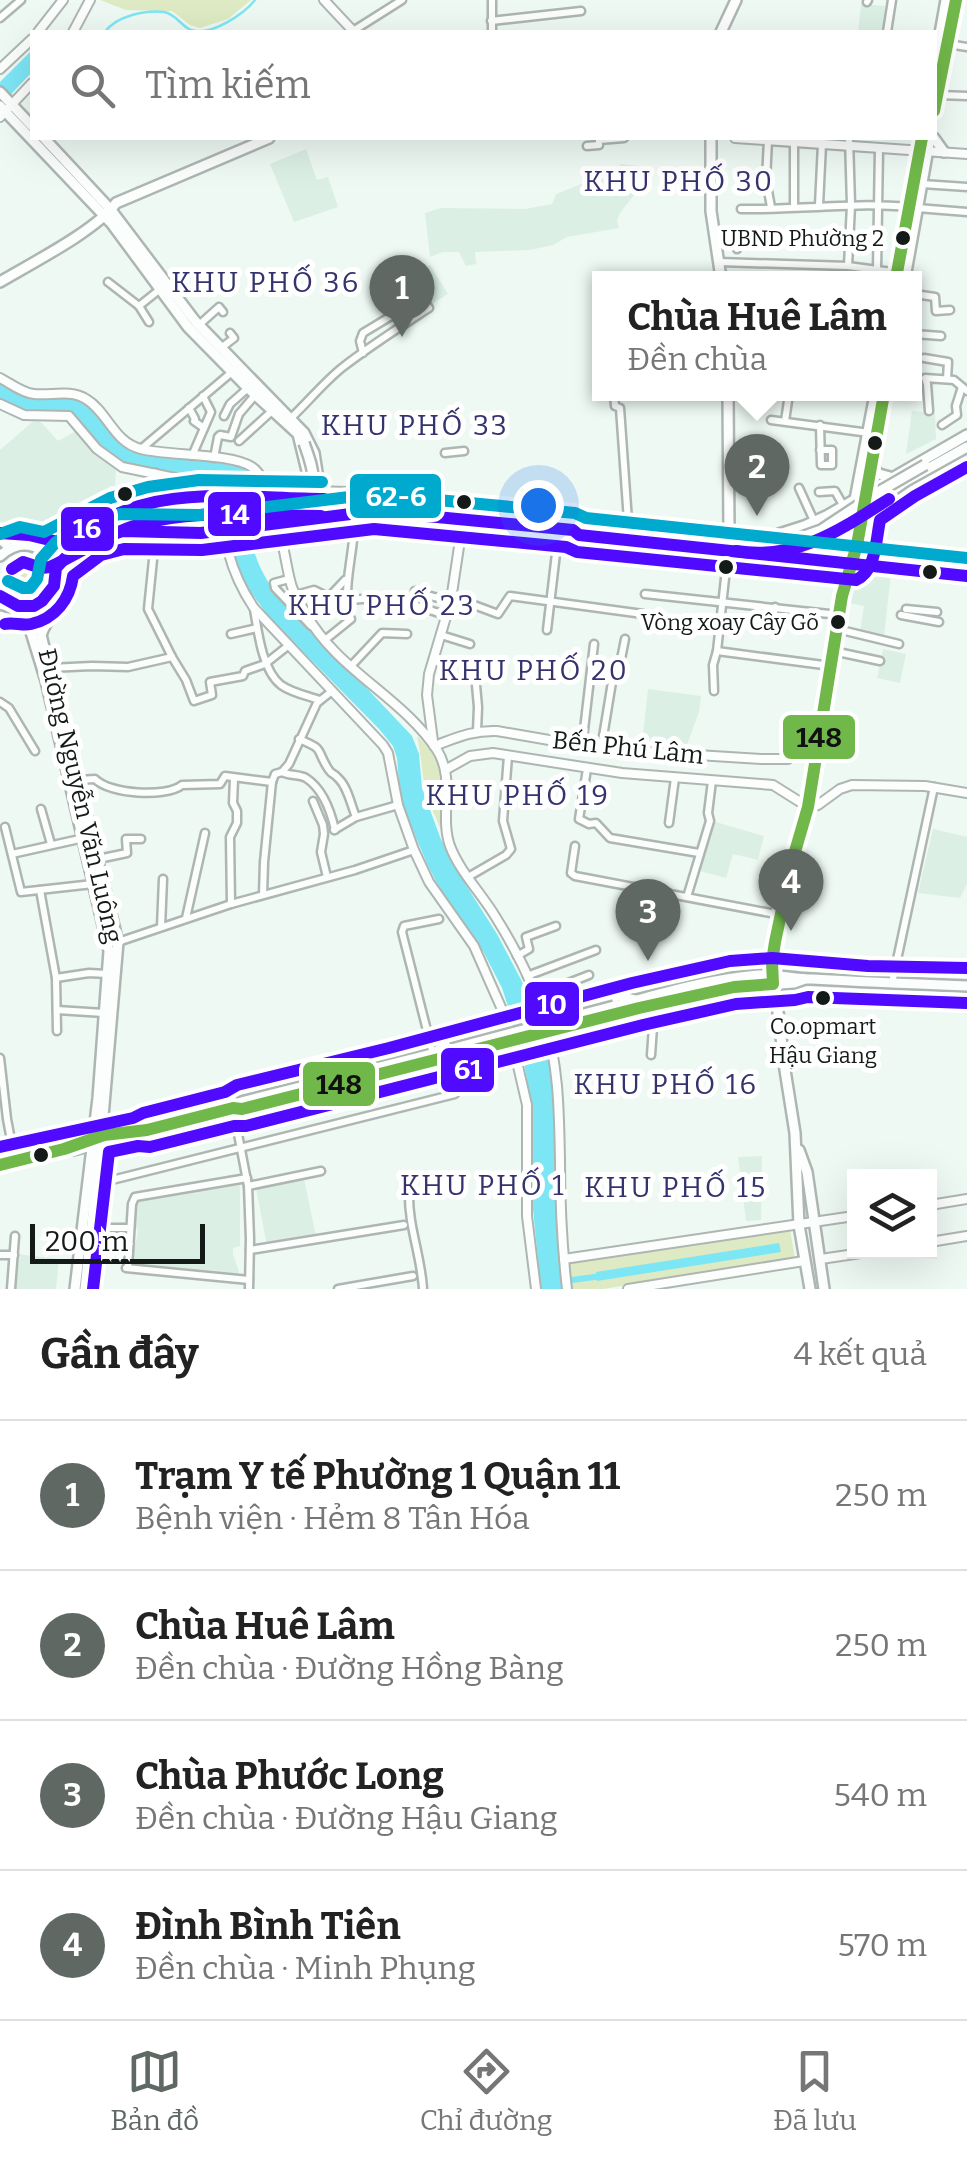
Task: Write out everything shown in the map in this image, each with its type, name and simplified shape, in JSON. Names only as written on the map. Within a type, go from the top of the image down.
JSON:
[{"type":"main road","points":[[721,30],[736,0]]},
{"type":"main road","points":[[937,50],[946,0]]},
{"type":"main road","points":[[937,91],[955,1]]},
{"type":"main road","points":[[0,92],[5,108],[30,133]]},
{"type":"main road","points":[[5,108],[30,125]]},
{"type":"main road","points":[[36,140],[108,213],[188,327],[301,438],[313,485],[303,496],[294,495]]},
{"type":"main road","points":[[46,140],[198,325],[291,418],[312,446],[322,492]]},
{"type":"main road","points":[[0,282],[56,250],[116,203],[264,140]]},
{"type":"main road","points":[[711,140],[711,212],[720,271]]},
{"type":"main road","points":[[913,208],[922,184],[922,140]]},
{"type":"main road","points":[[902,271],[923,151],[931,140]]},
{"type":"main road","points":[[934,140],[944,152]]},
{"type":"main road","points":[[728,401],[729,533]]},
{"type":"main road","points":[[764,540],[814,522],[855,498],[872,466],[875,401]]},
{"type":"main road","points":[[810,1289],[799,1225],[796,1143],[773,979],[781,915],[808,806],[848,563],[864,510],[862,488],[882,401]]},
{"type":"main road","points":[[862,488],[967,441]]},
{"type":"main road","points":[[864,510],[967,441]]},
{"type":"main road","points":[[601,528],[790,541],[821,530],[967,441]]},
{"type":"main road","points":[[872,466],[890,478]]},
{"type":"main road","points":[[149,501],[155,474]]},
{"type":"main road","points":[[862,488],[878,498]]},
{"type":"main road","points":[[44,552],[149,501],[221,491]]},
{"type":"main road","points":[[149,501],[294,495],[395,499],[573,525],[967,567]]},
{"type":"main road","points":[[852,544],[855,498]]},
{"type":"main road","points":[[3,602],[26,607],[42,602],[54,586],[59,564],[76,549],[106,534],[139,530],[202,532],[374,511],[559,528],[573,525],[582,516],[967,567]]},
{"type":"main road","points":[[573,525],[579,535],[728,552],[848,563],[967,567]]},
{"type":"main road","points":[[0,536],[29,535],[62,543]]},
{"type":"main road","points":[[764,540],[896,547],[967,567]]},
{"type":"main road","points":[[794,558],[800,548],[796,540]]},
{"type":"main road","points":[[41,635],[46,620],[64,595],[73,562],[87,543]]},
{"type":"main road","points":[[0,556],[10,548],[28,544],[52,561],[56,576]]},
{"type":"main road","name":"Đường Nguyễn Văn Luông","points":[[42,602],[38,617],[47,669],[88,838],[98,859],[113,943],[97,1141],[75,1289]]},
{"type":"main road","name":"Đường Nguyễn Văn Luông","points":[[26,607],[78,780],[94,884],[113,943],[107,974],[85,1289]]},
{"type":"main road","points":[[0,616],[30,629]]},
{"type":"main road","points":[[0,1165],[64,1149],[70,1144],[140,1134],[232,1108],[242,1110],[733,978],[967,986]]},
{"type":"main road","points":[[796,1143],[807,1172],[824,1289]]},
{"type":"main road","points":[[802,1244],[818,1241]]},
{"type":"main road","points":[[804,1262],[821,1259]]},
{"type":"street","points":[[0,18],[10,3],[21,0]]},
{"type":"street","points":[[40,30],[63,0]]},
{"type":"street","points":[[74,30],[90,0]]},
{"type":"street","points":[[324,0],[351,30]]},
{"type":"street","points":[[356,30],[402,0]]},
{"type":"street","points":[[492,0],[492,30]]},
{"type":"street","points":[[887,30],[892,0]]},
{"type":"street","points":[[955,1],[967,3]]},
{"type":"street","points":[[491,20],[581,11]]},
{"type":"street","points":[[0,70],[30,41]]},
{"type":"street","points":[[948,44],[967,47]]},
{"type":"street","points":[[5,108],[30,85]]},
{"type":"street","points":[[937,95],[967,96]]},
{"type":"street","points":[[587,146],[600,145],[599,140]]},
{"type":"street","points":[[771,208],[766,180],[768,140],[849,142],[967,154]]},
{"type":"street","points":[[794,142],[794,206]]},
{"type":"street","points":[[848,266],[849,142]]},
{"type":"street","points":[[819,205],[822,144]]},
{"type":"street","points":[[877,270],[879,148]]},
{"type":"street","points":[[922,184],[967,187]]},
{"type":"street","points":[[741,209],[878,204],[967,212]]},
{"type":"street","points":[[719,262],[848,266],[881,271]]},
{"type":"street","points":[[108,282],[139,306],[148,322]]},
{"type":"street","points":[[139,306],[159,290]]},
{"type":"street","points":[[922,295],[935,297],[936,311],[950,310]]},
{"type":"street","points":[[291,418],[339,370],[363,354],[429,308],[422,299],[363,333],[363,354]]},
{"type":"street","points":[[198,325],[219,308],[223,312]]},
{"type":"street","points":[[221,348],[234,338],[230,333]]},
{"type":"street","points":[[922,335],[941,336]]},
{"type":"street","points":[[924,358],[948,362],[946,379]]},
{"type":"street","points":[[141,449],[232,372]]},
{"type":"street","points":[[0,378],[27,392],[86,399],[120,438],[141,449],[245,463],[254,468],[263,480],[280,528],[289,579],[315,630]]},
{"type":"street","points":[[929,411],[925,378],[954,380],[965,389],[956,406],[957,415],[942,425]]},
{"type":"street","points":[[224,416],[230,404],[252,391]]},
{"type":"street","points":[[189,408],[203,431],[218,437],[231,436],[252,391]]},
{"type":"street","points":[[192,456],[212,412],[203,396]]},
{"type":"street","points":[[615,401],[620,408],[628,521]]},
{"type":"street","points":[[785,421],[788,401]]},
{"type":"street","points":[[0,404],[24,415],[69,416],[104,456],[131,470],[214,485],[221,491],[224,540],[237,580],[254,608],[388,753],[398,805],[428,882],[474,946],[508,1023],[526,1105],[527,1216],[536,1289]]},
{"type":"street","points":[[238,441],[273,410]]},
{"type":"street","points":[[771,420],[873,433]]},
{"type":"street","points":[[820,425],[820,450]]},
{"type":"street","points":[[214,458],[218,437]]},
{"type":"street","points":[[444,453],[464,451]]},
{"type":"street","points":[[799,488],[814,522]]},
{"type":"street","points":[[819,492],[835,491],[843,506]]},
{"type":"street","points":[[267,493],[377,493],[395,499]]},
{"type":"street","points":[[280,528],[375,518],[386,512]]},
{"type":"street","points":[[347,600],[354,519]]},
{"type":"street","points":[[434,746],[427,684],[451,600],[463,520]]},
{"type":"street","points":[[546,630],[559,528]]},
{"type":"street","points":[[123,531],[131,538],[224,540]]},
{"type":"street","points":[[0,536],[10,548]]},
{"type":"street","points":[[155,540],[148,608],[194,701],[212,696],[210,682],[243,676],[288,645]]},
{"type":"street","points":[[714,690],[713,665],[728,552]]},
{"type":"street","points":[[289,579],[276,580],[275,588],[434,746],[445,770],[448,835],[453,852],[518,956],[543,1015],[559,1088],[560,1206],[567,1284]]},
{"type":"street","points":[[328,597],[346,580]]},
{"type":"street","points":[[296,595],[314,590],[336,602],[376,598],[402,601],[446,615]]},
{"type":"street","points":[[415,591],[466,602],[498,614],[510,596],[643,614]]},
{"type":"street","points":[[645,594],[839,615]]},
{"type":"street","points":[[254,608],[265,664],[280,684],[320,700]]},
{"type":"street","points":[[771,630],[775,608]]},
{"type":"street","points":[[937,612],[904,612],[939,622]]},
{"type":"street","points":[[325,640],[352,619]]},
{"type":"street","points":[[231,634],[258,628]]},
{"type":"street","points":[[837,629],[899,644]]},
{"type":"street","points":[[351,666],[382,634],[406,634]]},
{"type":"street","points":[[440,635],[470,644]]},
{"type":"street","points":[[601,749],[613,676],[619,670],[625,639]]},
{"type":"street","points":[[582,747],[594,644]]},
{"type":"street","points":[[716,651],[831,666]]},
{"type":"street","points":[[833,651],[880,661]]},
{"type":"street","points":[[47,669],[128,667],[172,657]]},
{"type":"street","points":[[476,685],[477,731]]},
{"type":"street","points":[[264,895],[272,782],[275,774],[289,764],[320,700],[332,691]]},
{"type":"street","points":[[0,702],[10,708],[34,751]]},
{"type":"street","name":"Bến Phú Lâm","points":[[434,746],[477,731],[497,730],[601,749],[788,759],[800,744],[818,745]]},
{"type":"street","points":[[299,739],[322,752],[325,764],[343,784],[356,817]]},
{"type":"street","points":[[445,770],[485,753],[587,769],[773,785],[808,806],[818,806],[852,784],[934,787],[967,793]]},
{"type":"street","points":[[468,877],[510,849],[504,822],[508,756]]},
{"type":"street","points":[[587,769],[579,819],[596,823],[610,838],[699,852]]},
{"type":"street","points":[[282,772],[303,777],[319,792],[336,830]]},
{"type":"street","points":[[78,780],[96,780],[102,786],[139,793],[176,790],[182,785],[220,784],[225,776],[272,782]]},
{"type":"street","points":[[231,904],[230,837],[237,823],[234,778]]},
{"type":"street","points":[[670,823],[675,778]]},
{"type":"street","points":[[687,897],[710,821],[712,780]]},
{"type":"street","points":[[892,983],[934,787]]},
{"type":"street","points":[[313,801],[324,834],[321,852],[327,877]]},
{"type":"street","points":[[324,834],[356,817],[398,805]]},
{"type":"street","points":[[41,809],[50,844]]},
{"type":"street","points":[[5,827],[21,892],[94,884]]},
{"type":"street","points":[[186,918],[205,833]]},
{"type":"street","points":[[12,854],[88,838]]},
{"type":"street","points":[[98,859],[127,853],[126,839],[141,839]]},
{"type":"street","points":[[575,846],[575,876],[781,915]]},
{"type":"street","points":[[113,943],[414,850]]},
{"type":"street","points":[[161,928],[163,879]]},
{"type":"street","points":[[40,890],[56,978],[58,1031]]},
{"type":"street","points":[[434,1058],[402,932],[404,926],[438,919]]},
{"type":"street","points":[[518,956],[529,949],[526,937],[556,926]]},
{"type":"street","points":[[527,976],[596,950]]},
{"type":"street","points":[[56,978],[107,974]]},
{"type":"street","points":[[535,996],[589,975]]},
{"type":"street","points":[[543,1015],[620,996],[642,1004],[653,1028],[651,1055]]},
{"type":"street","points":[[550,1040],[628,1020],[642,1004]]},
{"type":"street","points":[[58,1010],[104,1014]]},
{"type":"street","points":[[434,1058],[452,1038],[508,1023]]},
{"type":"street","points":[[434,1058],[455,1065],[515,1051]]},
{"type":"street","points":[[0,1058],[15,1161]]},
{"type":"street","points":[[95,1184],[455,1094]]},
{"type":"street","points":[[232,1108],[248,1182],[249,1285],[126,1268],[135,1197],[248,1182],[321,1171]]},
{"type":"street","points":[[410,1192],[413,1241],[423,1289]]},
{"type":"street","points":[[937,1204],[967,1199]]},
{"type":"street","points":[[564,1259],[847,1217]]},
{"type":"street","points":[[250,1250],[404,1225]]},
{"type":"street","points":[[90,1228],[130,1228]]},
{"type":"street","points":[[10,1289],[15,1236]]},
{"type":"street","points":[[937,1241],[967,1236]]},
{"type":"street","points":[[0,1255],[14,1255]]},
{"type":"street","points":[[821,1259],[847,1255]]},
{"type":"street","points":[[628,1289],[692,1284],[804,1262]]},
{"type":"street","points":[[338,1289],[413,1276]]},
{"type":"shaded area","points":[[861,4],[885,6],[882,30],[858,30]]},
{"type":"shaded area","points":[[306,149],[317,180],[328,177],[338,207],[294,222],[270,164]]},
{"type":"shaded area","points":[[621,164],[647,167],[638,190],[620,213],[619,228],[567,237],[530,250],[475,252],[476,264],[466,266],[459,252],[430,257],[425,213],[441,208],[525,209],[552,204],[556,194],[584,183],[599,182]]},
{"type":"shaded area","points":[[430,265],[448,294],[430,305],[411,276]]},
{"type":"shaded area","points":[[912,411],[935,413],[936,439],[906,454]]},
{"type":"shaded area","points":[[37,418],[58,441],[80,429],[105,460],[116,466],[115,486],[109,486],[108,491],[92,500],[94,503],[76,517],[76,523],[58,533],[7,527],[0,521],[0,450]]},
{"type":"shaded area","points":[[855,570],[891,574],[884,636],[860,631],[864,606],[849,603]]},
{"type":"shaded area","points":[[883,649],[906,654],[900,683],[877,678]]},
{"type":"shaded area","points":[[648,689],[701,696],[685,750],[642,744]]},
{"type":"shaded area","points":[[712,821],[764,836],[758,860],[733,854],[726,878],[696,870]]},
{"type":"shaded area","points":[[933,829],[967,837],[967,884],[960,898],[918,893]]},
{"type":"shaded area","points":[[762,1156],[761,1220],[746,1221],[738,1157]]},
{"type":"shaded area","points":[[303,1174],[316,1236],[267,1246],[255,1183]]},
{"type":"shaded area","points":[[237,1184],[240,1246],[233,1248],[239,1272],[234,1278],[134,1265],[131,1261],[138,1231],[134,1224],[137,1199]]},
{"type":"shaded area","points":[[16,1254],[59,1259],[56,1289],[13,1289]]},
{"type":"green space","points":[[100,0],[251,0],[228,19],[200,28],[172,11],[126,10]]},
{"type":"green space","points":[[196,503],[238,506],[227,520],[155,525],[126,523],[124,519],[163,508]]},
{"type":"green space","points":[[24,563],[35,567],[39,578],[35,589],[24,593],[13,589],[9,578],[13,567]]},
{"type":"green space","points":[[417,736],[441,773],[447,844],[427,793]]},
{"type":"green space","points":[[790,1229],[795,1259],[603,1289],[571,1289],[567,1264]]},
{"type":"water","points":[[30,52],[30,74],[0,106],[0,82]]},
{"type":"water","points":[[0,381],[26,395],[80,400],[91,407],[117,440],[136,451],[245,467],[258,479],[262,507],[255,515],[251,536],[261,569],[272,588],[412,736],[419,754],[422,788],[440,837],[527,991],[554,1088],[557,1230],[563,1289],[541,1289],[533,1209],[531,1103],[521,1046],[502,988],[428,866],[404,809],[393,746],[269,617],[244,583],[229,537],[240,507],[239,489],[123,464],[104,451],[73,415],[32,415],[0,401]]},
{"type":"water","points":[[779,1243],[781,1252],[597,1281],[596,1272]]},
{"type":"waterway","points":[[207,30],[235,17],[255,0]]},
{"type":"waterway","points":[[107,30],[123,18],[156,12],[172,15],[191,30]]},
{"type":"waterway","points":[[564,1281],[602,1276]]},
{"type":"transit line","name":"148","points":[[937,96],[956,0]]},
{"type":"transit line","name":"148","points":[[897,271],[922,140]]},
{"type":"transit line","name":"148","points":[[0,1165],[104,1135],[147,1130],[242,1109],[639,1008],[734,987],[773,984],[775,942],[808,807],[842,596],[857,545],[883,401]]},
{"type":"transit line","name":"14","points":[[5,624],[31,624],[47,618],[65,600],[73,576],[101,555],[124,549],[202,550],[374,529],[856,580],[868,570],[880,520],[967,467]]},
{"type":"transit line","name":"62-6","points":[[0,534],[20,527],[44,532],[110,498],[148,487],[199,480],[322,482]]},
{"type":"transit line","name":"62-6","points":[[8,581],[30,588],[37,579],[41,559],[56,542],[87,523],[120,514],[200,515],[374,494],[967,558]]},
{"type":"transit line","name":"16","points":[[0,533],[62,543],[119,513],[161,501],[207,496],[324,499]]},
{"type":"transit line","name":"14","points":[[736,551],[758,553],[798,547],[835,532],[889,499]]},
{"type":"transit line","name":"16","points":[[0,596],[18,606],[34,606],[54,586],[56,568],[67,556],[93,539],[123,531],[201,533],[374,511],[967,576]]},
{"type":"transit line","name":"14","points":[[12,569],[23,562],[50,567],[112,535],[157,520],[227,514],[321,516]]},
{"type":"transit line","name":"10","points":[[0,1147],[133,1118],[225,1092],[237,1085],[730,961],[772,958],[868,966],[967,968]]},
{"type":"transit line","name":"61","points":[[93,1289],[109,1152],[246,1126],[736,1004],[808,997],[966,1003]]},
{"type":"place","name":"UBND Phường 2","points":[[903,238]]},
{"type":"place","name":"Trạm Y tế Phường 1 Quận 11","points":[[402,337]]},
{"type":"place","name":"Chùa Huê Lâm","points":[[757,516]]},
{"type":"place","name":"Vòng xoay Cây Gõ","points":[[838,622]]},
{"type":"place","name":"Đình Bình Tiên","points":[[791,931]]},
{"type":"place","name":"Chùa Phước Long","points":[[648,961]]},
{"type":"place","name":"Co.opmart Hậu Giang","points":[[823,998]]},
{"type":"district","name":"KHU PHỐ 30","points":[[679,181]]},
{"type":"district","name":"KHU PHỐ 36","points":[[266,282]]},
{"type":"district","name":"KHU PHỐ 33","points":[[415,425]]},
{"type":"district","name":"KHU PHỐ 23","points":[[382,605]]},
{"type":"district","name":"KHU PHỐ 20","points":[[534,670]]},
{"type":"district","name":"KHU PHỐ 19","points":[[518,795]]},
{"type":"district","name":"KHU PHỐ 16","points":[[666,1084]]},
{"type":"district","name":"KHU PHỐ 1","points":[[483,1185]]},
{"type":"district","name":"KHU PHỐ 15","points":[[676,1187]]}]
